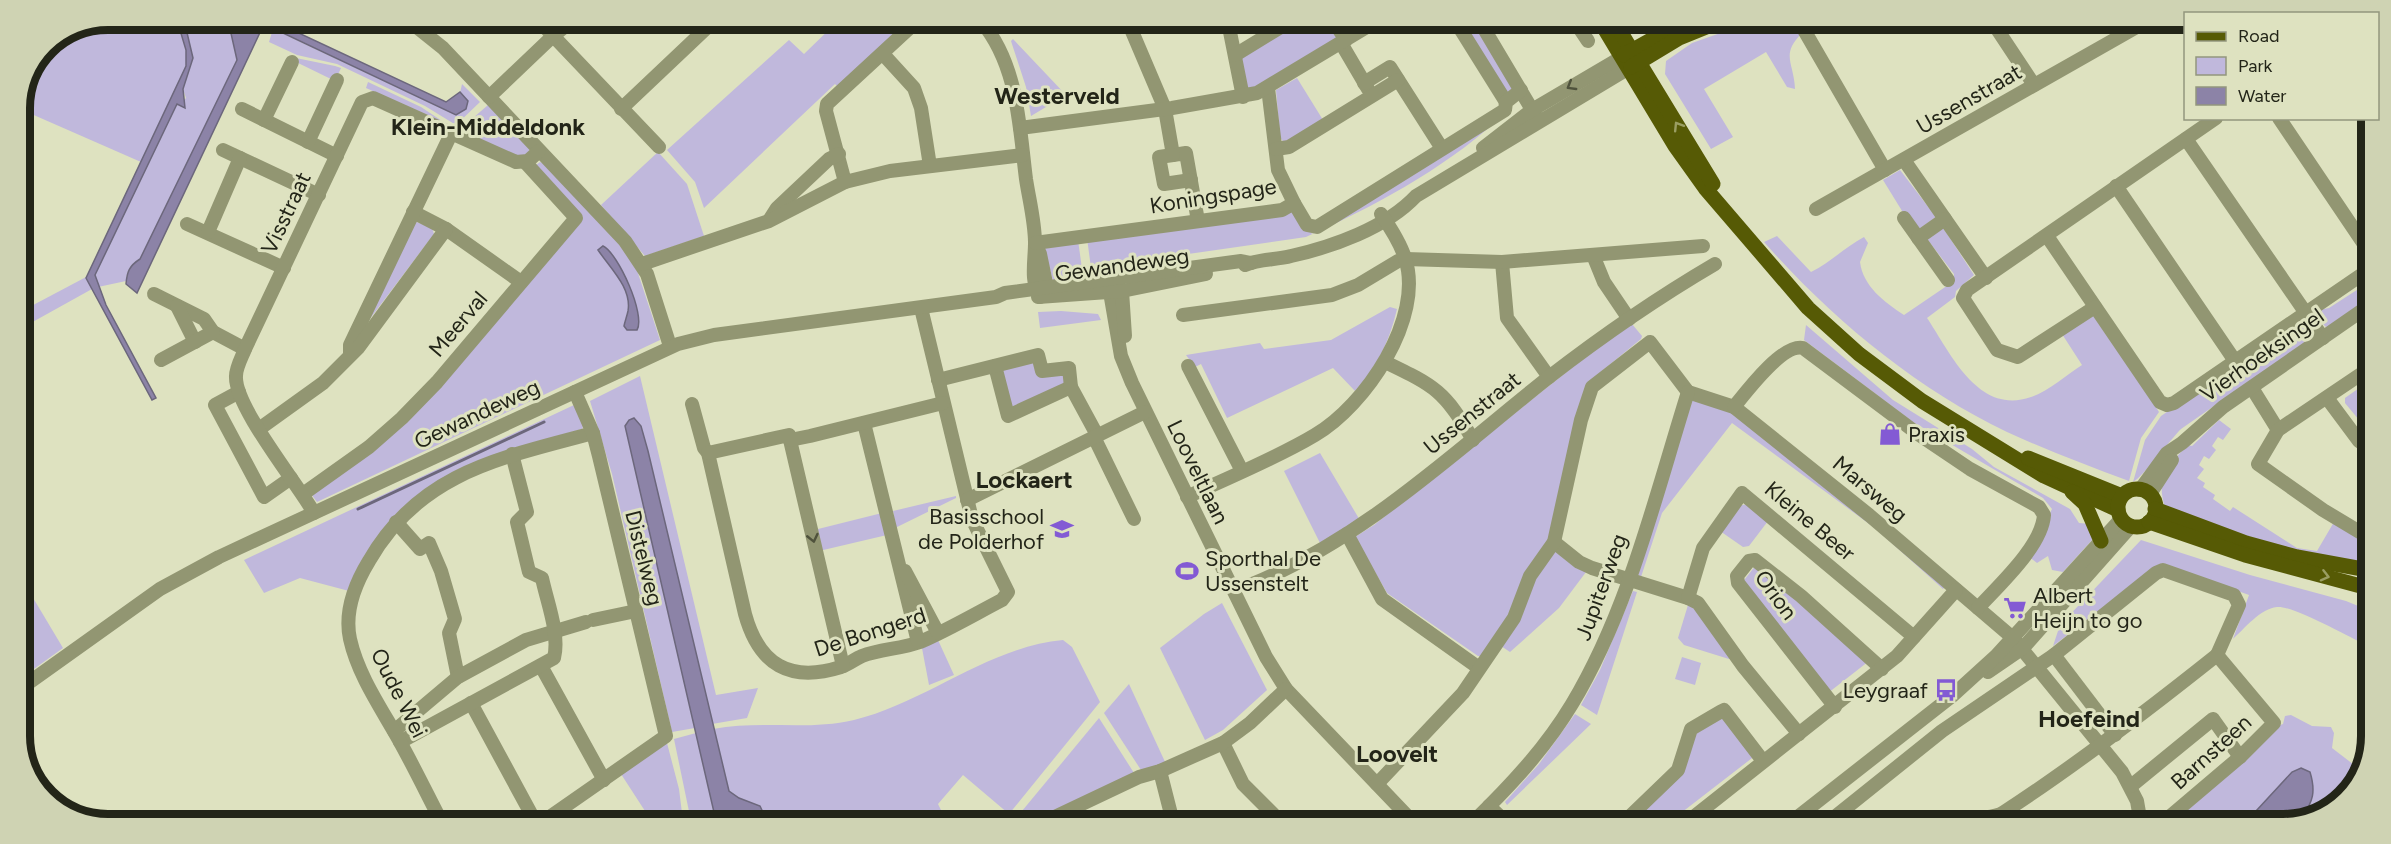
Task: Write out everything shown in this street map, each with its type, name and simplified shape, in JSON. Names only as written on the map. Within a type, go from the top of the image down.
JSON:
[{"type":"main road","points":[[1606,30],[1630,60],[1744,233],[1808,308],[1859,354],[1922,401],[2014,455],[2044,476],[2123,513]]},
{"type":"main road","points":[[1618,30],[1630,60]]},
{"type":"main road","points":[[1630,60],[1671,30]]},
{"type":"main road","points":[[1630,60],[1699,30]]},
{"type":"main road","points":[[2014,455],[2028,458],[2123,513],[2140,526],[2149,504]]},
{"type":"main road","points":[[2065,486],[2083,501],[2101,541]]},
{"type":"main road","points":[[2123,513],[2131,490],[2149,504],[2245,555],[2361,586]]},
{"type":"main road","points":[[2149,504],[2246,543],[2297,557],[2361,569]]},
{"type":"street","points":[[420,30],[443,48],[625,241],[642,264],[670,346]]},
{"type":"street","points":[[547,30],[658,147]]},
{"type":"street","points":[[489,97],[560,30]]},
{"type":"street","points":[[621,109],[704,30]]},
{"type":"street","points":[[845,182],[826,111],[827,104],[908,30]]},
{"type":"street","points":[[988,30],[1010,72],[1020,128],[1041,291]]},
{"type":"street","points":[[1131,30],[1165,109],[1173,155]]},
{"type":"street","points":[[1230,30],[1243,97]]},
{"type":"street","points":[[1235,55],[1276,30]]},
{"type":"street","points":[[1338,30],[1372,96]]},
{"type":"street","points":[[1020,128],[1243,97],[1268,88],[1362,30]]},
{"type":"street","points":[[1461,30],[1506,102]]},
{"type":"street","points":[[1485,30],[1536,116]]},
{"type":"street","points":[[1581,30],[1588,41]]},
{"type":"street","points":[[1804,30],[1885,170]]},
{"type":"street","points":[[1998,30],[2034,85]]},
{"type":"street","name":"Ussenstraat","points":[[1816,209],[2131,30]]},
{"type":"street","points":[[883,54],[914,88],[921,108],[930,166]]},
{"type":"street","name":"Gewandeweg","points":[[30,683],[160,589],[219,557],[670,346],[714,335],[996,297],[1006,300],[1041,291],[1115,288],[1309,252],[1349,236],[1466,168],[1536,116],[1630,60]]},
{"type":"street","points":[[264,120],[292,62]]},
{"type":"street","points":[[1364,83],[1390,67],[1441,147]]},
{"type":"street","points":[[308,142],[337,80]]},
{"type":"street","points":[[1276,149],[1289,147],[1398,80]]},
{"type":"street","points":[[1268,88],[1281,180],[1294,203]]},
{"type":"street","name":"Koningspage","points":[[1035,243],[1282,210],[1294,203],[1307,225],[1317,227],[1441,147],[1505,110],[1506,102],[1521,90]]},
{"type":"street","name":"Visstraat","points":[[239,392],[236,375],[245,349],[362,102],[370,98],[516,162],[525,162]]},
{"type":"street","points":[[242,109],[337,156]]},
{"type":"street","points":[[2095,307],[2018,357],[1997,350],[1964,301],[1964,293],[2213,120]]},
{"type":"street","points":[[2280,120],[2361,240]]},
{"type":"street","points":[[350,355],[350,345],[451,134]]},
{"type":"street","points":[[2186,139],[2323,338]]},
{"type":"street","points":[[223,150],[319,195]]},
{"type":"street","points":[[525,162],[539,151]]},
{"type":"street","points":[[1191,180],[1164,184],[1159,157],[1186,153],[1191,180],[1198,221]]},
{"type":"street","points":[[769,221],[777,208],[803,183],[829,159],[839,154]]},
{"type":"street","points":[[642,264],[769,221],[845,182],[890,171],[1023,155]]},
{"type":"street","points":[[208,232],[240,158]]},
{"type":"street","points":[[1904,160],[1986,278]]},
{"type":"street","name":"Meerval","points":[[303,494],[369,447],[402,418],[576,218],[525,162]]},
{"type":"street","points":[[2116,186],[2235,361]]},
{"type":"street","points":[[414,212],[446,230],[521,282]]},
{"type":"street","points":[[1187,497],[1314,436],[1340,417],[1359,398],[1385,362],[1404,311],[1408,287],[1406,259],[1383,217]]},
{"type":"street","points":[[1904,218],[1948,280]]},
{"type":"street","points":[[1918,238],[1945,219]]},
{"type":"street","points":[[187,224],[284,268]]},
{"type":"street","points":[[259,429],[323,383],[358,348],[446,230]]},
{"type":"street","points":[[2047,236],[2160,402],[2167,405],[2174,404],[2361,275]]},
{"type":"street","points":[[1183,315],[1332,295],[1345,291],[1398,261],[1406,259],[1502,262],[1703,246]]},
{"type":"street","points":[[1593,255],[1604,282],[1629,319]]},
{"type":"street","points":[[1502,262],[1507,318],[1550,377]]},
{"type":"street","name":"Ussenstraat","points":[[1250,585],[1347,534],[1391,506],[1550,377],[1657,298],[1715,264]]},
{"type":"street","name":"Looveltlaan","points":[[1115,288],[1125,362],[1145,412],[1266,657],[1286,689],[1405,814]]},
{"type":"street","points":[[154,294],[204,319],[213,332],[245,349]]},
{"type":"street","points":[[177,306],[195,342]]},
{"type":"street","points":[[921,308],[967,500],[1145,412]]},
{"type":"street","name":"Vierhoeksingel","points":[[2149,504],[2182,443],[2223,407],[2361,311]]},
{"type":"street","points":[[161,360],[213,332]]},
{"type":"street","points":[[1377,784],[1463,693],[1514,618],[1530,576],[1554,542],[1581,420],[1592,387],[1650,342],[1688,392]]},
{"type":"street","points":[[1734,407],[1757,378],[1792,348],[1803,348],[1918,434],[1970,469],[2039,507],[2044,514],[2043,522],[2025,556],[1978,608]]},
{"type":"street","points":[[938,380],[1038,355],[1042,371],[1069,368],[1071,387],[1134,519]]},
{"type":"street","points":[[1385,362],[1425,381],[1447,398],[1473,440]]},
{"type":"street","points":[[995,366],[1008,416],[1071,387]]},
{"type":"street","points":[[1188,366],[1242,471]]},
{"type":"street","points":[[2361,374],[2278,430],[2258,460],[2260,468],[2361,533]]},
{"type":"street","points":[[2252,388],[2278,430]]},
{"type":"street","points":[[291,478],[264,497],[215,405],[239,392],[259,429],[314,513]]},
{"type":"street","name":"Distelweg","points":[[575,392],[593,433],[666,736],[604,780]]},
{"type":"street","name":"Marsweg","points":[[1688,392],[1734,407],[1869,515],[2018,643],[2102,746],[2131,786],[2139,814]]},
{"type":"street","name":"Jupiterweg","points":[[1481,814],[1532,759],[1572,704],[1605,640],[1629,579],[1688,392]]},
{"type":"street","points":[[2326,399],[2361,442]]},
{"type":"street","points":[[790,440],[943,403]]},
{"type":"street","name":"De Bongerd","points":[[692,404],[704,448],[708,453],[750,634],[760,650],[783,668],[807,674],[843,666],[862,656],[918,642],[1002,600],[1008,592],[972,519],[967,500]]},
{"type":"street","points":[[864,423],[918,642]]},
{"type":"street","name":"Oude Wei","points":[[437,814],[359,668],[350,636],[352,597],[359,577],[382,538],[432,489],[454,476],[512,454],[593,433]]},
{"type":"street","points":[[708,453],[789,435],[843,666]]},
{"type":"street","points":[[397,736],[471,703],[554,658],[556,650],[553,630],[542,578],[529,572],[517,522],[527,512],[512,454]]},
{"type":"street","name":"Kleine Beer","points":[[1688,598],[1703,548],[1742,493],[1914,636]]},
{"type":"street","points":[[1804,814],[2018,643],[2123,513]]},
{"type":"street","points":[[2018,643],[2123,513]]},
{"type":"street","points":[[396,522],[420,549],[429,543],[441,571],[455,619],[448,633],[458,677]]},
{"type":"street","points":[[1347,534],[1382,599],[1479,668]]},
{"type":"street","points":[[1554,542],[1579,562],[1698,603],[1743,666],[1799,734]]},
{"type":"street","points":[[898,559],[938,633]]},
{"type":"street","name":"Orion","points":[[1835,707],[1738,584],[1737,576],[1749,561],[1755,560],[1801,596],[1882,669]]},
{"type":"street","points":[[1838,814],[1942,731],[2054,656],[2151,576],[2163,570],[2234,595],[2239,605],[2217,655],[2102,746],[2006,814]]},
{"type":"street","points":[[1697,814],[1882,669],[1956,590]]},
{"type":"street","points":[[397,736],[458,677],[526,640],[553,630],[636,611]]},
{"type":"street","name":"Barnsteen","points":[[2173,814],[2240,757],[2274,723],[2217,655]]},
{"type":"street","points":[[2054,656],[2115,735]]},
{"type":"street","points":[[540,666],[604,780],[554,814]]},
{"type":"street","points":[[1061,814],[1139,777],[1160,771],[1223,743],[1250,723],[1286,689]]},
{"type":"street","points":[[471,703],[531,814]]},
{"type":"street","points":[[1632,814],[1678,770],[1691,729],[1724,710],[1763,761]]},
{"type":"street","points":[[2131,786],[2213,719],[2240,757]]},
{"type":"street","points":[[1223,743],[1243,784],[1273,814]]},
{"type":"street","points":[[1160,771],[1171,814]]},
{"type":"street","points":[[1489,806],[1497,814]]},
{"type":"street","points":[[1805,814],[1809,810]]},
{"type":"green space","points":[[108,30],[180,30],[186,50],[186,66],[141,162],[30,113],[36,78],[43,65],[65,43],[78,36]]},
{"type":"green space","points":[[186,30],[230,30],[237,60],[140,259],[130,268],[126,281],[98,287],[95,275],[177,104],[180,105],[186,98],[183,89],[193,58]]},
{"type":"green space","points":[[273,30],[275,30],[443,109],[446,102],[457,107],[462,84],[480,102],[456,125],[425,106],[337,64],[297,55],[269,42]]},
{"type":"green space","points":[[829,30],[901,30],[838,87],[835,84],[704,208],[695,182],[667,150],[789,40],[804,54]]},
{"type":"green space","points":[[1286,30],[1336,30],[1342,38],[1273,82],[1246,90],[1241,58]]},
{"type":"green space","points":[[1468,30],[1480,30],[1516,87],[1509,96]]},
{"type":"green space","points":[[1729,30],[1800,30],[1802,33],[1791,47],[1790,53],[1795,89],[1787,87],[1766,52],[1704,89],[1733,137],[1711,149],[1665,74],[1666,61],[1692,43]]},
{"type":"green space","points":[[1013,39],[1066,95],[1031,116],[1026,87],[1011,41]]},
{"type":"green space","points":[[296,58],[341,68],[335,81],[294,61]]},
{"type":"green space","points":[[1297,78],[1323,120],[1284,143],[1280,137],[1276,90]]},
{"type":"green space","points":[[368,82],[421,107],[448,125],[366,88]]},
{"type":"green space","points":[[488,105],[529,146],[529,153],[522,158],[458,131]]},
{"type":"green space","points":[[1495,122],[1453,156],[1405,187],[1355,214],[1306,237],[1091,268],[1087,238],[1292,212],[1300,217],[1312,234]]},
{"type":"green space","points":[[658,152],[687,184],[704,236],[645,256],[601,205]]},
{"type":"green space","points":[[540,162],[546,165],[621,245],[635,264],[660,340],[317,502],[311,494],[372,450],[581,219],[536,165]]},
{"type":"green space","points":[[1900,170],[1936,217],[1915,232],[1883,180]]},
{"type":"green space","points":[[414,221],[432,228],[434,234],[357,336]]},
{"type":"green space","points":[[1942,226],[1974,275],[1956,291],[1955,297],[1927,318],[1956,363],[1981,389],[1996,397],[2012,400],[2031,397],[2051,387],[2082,365],[2062,334],[2096,314],[2159,412],[2141,438],[2129,481],[2007,432],[1907,373],[1817,298],[1764,242],[1777,236],[1811,272],[1864,237],[1868,243],[1860,262],[1865,279],[1882,299],[1904,315],[1954,281],[1954,274],[1927,239]]},
{"type":"green space","points":[[1078,240],[1083,276],[1053,281],[1044,246]]},
{"type":"green space","points":[[88,276],[92,289],[30,323],[30,307]]},
{"type":"green space","points":[[2361,287],[2361,305],[2326,327],[2316,317],[2319,310],[2329,308]]},
{"type":"green space","points":[[1390,307],[1397,309],[1391,331],[1370,373],[1355,391],[1333,368],[1227,418],[1201,364],[1195,367],[1186,355],[1260,343],[1264,349],[1331,340]]},
{"type":"green space","points":[[1038,312],[1098,314],[1101,320],[1040,328]]},
{"type":"green space","points":[[2303,320],[2314,336],[2181,429],[2143,474],[2133,482],[2145,440],[2161,416]]},
{"type":"green space","points":[[1632,324],[1642,336],[1641,339],[1591,380],[1553,529],[1517,602],[1482,656],[1478,656],[1387,593],[1355,537],[1374,525],[1598,347]]},
{"type":"green space","points":[[1806,325],[1893,400],[1972,449],[1994,467],[2070,509],[2079,523],[2091,524],[2093,539],[2063,572],[2052,570],[2048,556],[2037,563],[2028,556],[2052,509],[2043,498],[1913,422],[1804,340]]},
{"type":"green space","points":[[1033,359],[1037,376],[1065,372],[1067,383],[1008,412],[997,368]]},
{"type":"green space","points":[[640,376],[716,695],[758,688],[747,718],[712,724],[666,532],[626,422],[695,728],[672,732],[612,474],[590,401]]},
{"type":"green space","points":[[2361,387],[2361,422],[2345,403],[2345,398]]},
{"type":"green space","points":[[1692,396],[1723,405],[1951,579],[1943,589],[1876,529],[1732,423],[1662,513],[1641,577],[1638,575]]},
{"type":"green space","points":[[574,405],[584,425],[582,429],[471,465],[421,493],[398,512],[366,555],[349,591],[300,578],[264,593],[244,560]]},
{"type":"green space","points":[[2219,420],[2231,429],[2223,440],[2218,437],[2212,446],[2216,450],[2209,459],[2204,456],[2199,465],[2204,469],[2197,478],[2205,483],[2203,487],[2215,495],[2213,499],[2230,511],[2233,507],[2297,548],[2317,551],[2334,522],[2361,539],[2361,565],[2324,560],[2166,511],[2162,490],[2164,475],[2187,445],[2192,446]]},
{"type":"green space","points":[[1320,453],[1361,522],[1321,545],[1284,471]]},
{"type":"green space","points":[[956,496],[893,529],[890,516],[894,515],[893,511]]},
{"type":"green space","points":[[1747,504],[1768,521],[1749,546],[1743,547],[1720,531],[1738,506]]},
{"type":"green space","points":[[882,513],[887,535],[819,551],[814,530]]},
{"type":"green space","points":[[2141,540],[2361,607],[2361,643],[2307,616],[2277,607],[2259,615],[2233,639],[2249,595],[2170,566],[2155,569],[2053,646],[2060,625]]},
{"type":"green space","points":[[1553,548],[1586,572],[1559,608],[1510,652],[1501,646],[1526,592]]},
{"type":"green space","points":[[1756,565],[1869,661],[1828,693],[1741,584]]},
{"type":"green space","points":[[1633,591],[1637,592],[1597,715],[1581,705],[1600,670]]},
{"type":"green space","points":[[30,593],[63,648],[30,672]]},
{"type":"green space","points":[[1222,603],[1267,690],[1223,730],[1205,740],[1160,648]]},
{"type":"green space","points":[[1692,603],[1733,655],[1729,659],[1684,645],[1678,638],[1688,605]]},
{"type":"green space","points":[[938,640],[954,675],[929,685],[922,648]]},
{"type":"green space","points":[[1063,640],[1072,647],[1100,702],[1009,814],[963,775],[938,804],[943,814],[764,814],[760,806],[739,798],[729,791],[713,729],[748,725],[819,725],[854,720],[881,712],[983,664],[1035,645]]},
{"type":"green space","points":[[1682,657],[1701,663],[1695,685],[1675,679]]},
{"type":"green space","points":[[1129,684],[1166,764],[1141,770],[1104,713]]},
{"type":"green space","points":[[1575,714],[1591,724],[1507,805],[1505,802],[1539,764]]},
{"type":"green space","points":[[2291,715],[2312,726],[2331,727],[2334,733],[2332,748],[2355,765],[2338,791],[2317,806],[2298,812],[2176,814],[2277,726],[2283,724],[2285,716]]},
{"type":"green space","points":[[1720,717],[1725,718],[1756,755],[1680,814],[1636,814],[1678,775],[1694,731]]},
{"type":"green space","points":[[1099,718],[1134,773],[1054,814],[1020,814]]},
{"type":"green space","points":[[696,733],[714,814],[690,814],[674,739]]},
{"type":"green space","points":[[667,743],[679,789],[682,814],[641,814],[645,811],[621,774]]},
{"type":"water","points":[[180,30],[186,30],[193,58],[183,89],[185,108],[177,104],[95,275],[106,305],[156,398],[152,400],[86,278],[186,66],[186,50]]},
{"type":"water","points":[[230,30],[261,30],[137,293],[126,284],[129,270],[140,259],[237,60]]},
{"type":"water","points":[[277,30],[292,30],[446,102],[460,92],[468,101],[466,109],[456,115]]},
{"type":"water","points":[[603,246],[616,260],[629,285],[638,312],[637,330],[627,330],[624,326],[628,311],[627,294],[598,250]]},
{"type":"water","points":[[634,418],[641,426],[648,451],[729,791],[739,798],[760,806],[764,814],[714,814],[625,426],[629,420]]},
{"type":"water","points":[[2301,768],[2310,772],[2313,791],[2306,810],[2283,814],[2253,814],[2292,772]]},
{"type":"waterway","points":[[358,509],[544,422]]},
{"type":"place","name":"Praxis","points":[[1890,434]]},
{"type":"place","name":"Basisschool de Polderhof","points":[[1062,529]]},
{"type":"place","name":"Sporthal De Ussenstelt","points":[[1187,571]]},
{"type":"place","name":"Albert Heijn to go","points":[[2015,608]]},
{"type":"place","name":"Leygraaf","points":[[1946,690]]},
{"type":"district","name":"Westerveld","points":[[1057,95]]},
{"type":"district","name":"Klein-Middeldonk","points":[[488,126]]},
{"type":"district","name":"Lockaert","points":[[1024,479]]},
{"type":"district","name":"Hoefeind","points":[[2089,718]]},
{"type":"district","name":"Loovelt","points":[[1397,753]]}]
